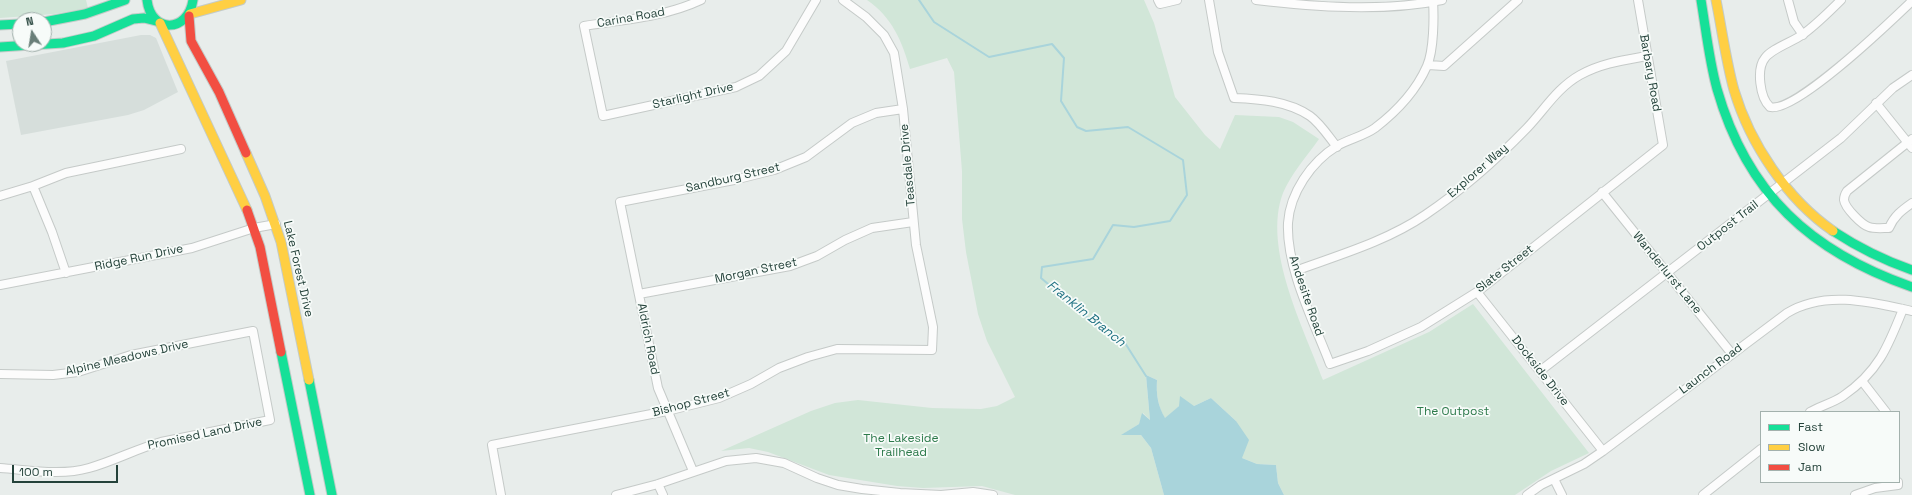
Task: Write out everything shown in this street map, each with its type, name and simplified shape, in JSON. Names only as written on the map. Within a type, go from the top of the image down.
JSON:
[{"type":"main road","points":[[52,21],[63,20],[109,7],[125,0]]},
{"type":"main road","points":[[147,0],[149,13],[158,22],[222,154],[254,228],[265,267],[310,495]]},
{"type":"main road","name":"Lake Forest Drive","points":[[193,0],[190,15],[190,36],[194,48],[219,92],[276,224],[287,263],[332,495]]},
{"type":"main road","points":[[0,47],[63,43],[94,36],[133,19],[144,18],[176,25],[190,15],[241,0]]},
{"type":"main road","points":[[1701,0],[1714,72],[1722,104],[1740,149],[1756,178],[1769,194],[1798,223],[1827,246],[1879,275],[1912,287]]},
{"type":"main road","points":[[1716,0],[1733,84],[1739,103],[1756,144],[1782,184],[1822,222],[1848,242],[1885,260],[1912,270]]},
{"type":"main road","points":[[0,25],[12,24]]},
{"type":"street","name":"Carina Road","points":[[603,116],[584,26],[662,14],[680,9],[701,0]]},
{"type":"street","name":"Starlight Drive","points":[[603,116],[736,87],[759,76],[786,51],[816,0]]},
{"type":"street","name":"Teasdale Drive","points":[[844,0],[866,17],[884,35],[894,53],[903,109],[916,245],[933,327],[932,350]]},
{"type":"street","points":[[1159,2],[1177,0]]},
{"type":"street","points":[[1209,0],[1218,52],[1234,98],[1258,99],[1282,104],[1310,116],[1337,146]]},
{"type":"street","points":[[1256,0],[1302,5],[1376,6],[1442,0]]},
{"type":"street","points":[[1428,65],[1444,66],[1518,0]]},
{"type":"street","name":"Barbary Road","points":[[1638,0],[1663,145]]},
{"type":"street","points":[[1788,0],[1794,22],[1802,35]]},
{"type":"street","points":[[1841,0],[1802,35],[1765,57],[1761,64],[1760,76],[1765,100],[1770,107],[1780,107],[1792,101],[1831,74],[1912,1]]},
{"type":"street","name":"Andesite Road","points":[[1330,364],[1295,271],[1289,241],[1288,223],[1293,197],[1306,175],[1326,155],[1337,146],[1374,129],[1400,107],[1420,80],[1428,65],[1432,38],[1433,1]]},
{"type":"street","name":"Explorer Way","points":[[1295,271],[1370,244],[1425,215],[1478,174],[1528,127],[1554,94],[1580,75],[1611,62],[1647,56]]},
{"type":"street","name":"Outpost Trail","points":[[1540,371],[1841,138],[1876,103],[1893,88],[1912,75]]},
{"type":"street","points":[[1876,103],[1911,144],[1847,191],[1844,197],[1845,203],[1862,223],[1870,227],[1889,228],[1892,220],[1898,213],[1912,203]]},
{"type":"street","name":"Sandburg Street","points":[[620,202],[734,180],[774,170],[806,157],[852,124],[876,114],[903,109]]},
{"type":"street","name":"Slate Street","points":[[1330,364],[1368,351],[1421,327],[1477,292],[1663,145]]},
{"type":"street","points":[[0,196],[33,186],[66,173],[181,149]]},
{"type":"street","points":[[33,186],[52,232],[66,273]]},
{"type":"street","name":"Wanderlurst Lane","points":[[1602,192],[1732,354]]},
{"type":"street","name":"Aldrich Road","points":[[620,202],[658,388],[666,411],[693,471]]},
{"type":"street","name":"Morgan Street","points":[[639,294],[790,266],[817,256],[845,240],[872,228],[913,222]]},
{"type":"street","name":"Ridge Run Drive","points":[[0,285],[192,248],[254,228],[276,224]]},
{"type":"street","name":"Dockside Drive","points":[[1477,292],[1603,451]]},
{"type":"street","name":"Launch Road","points":[[1527,495],[1584,464],[1603,451],[1786,313],[1806,303],[1846,300],[1888,305],[1912,311]]},
{"type":"street","points":[[1812,411],[1842,397],[1874,370],[1892,337],[1903,309]]},
{"type":"street","name":"Alpine Meadows Drive","points":[[0,374],[53,375],[78,372],[131,356],[253,331],[270,420]]},
{"type":"street","name":"Bishop Street","points":[[501,495],[492,445],[666,411],[719,398],[752,384],[779,368],[808,357],[837,349],[932,350]]},
{"type":"street","points":[[1862,381],[1885,411]]},
{"type":"street","name":"Promised Land Drive","points":[[0,468],[42,471],[87,468],[161,442],[270,420]]},
{"type":"street","points":[[1703,495],[1760,450]]},
{"type":"street","points":[[616,495],[658,484],[726,461],[756,458],[784,463],[817,478],[838,485],[862,489],[900,494],[972,492],[993,495]]},
{"type":"street","points":[[1554,479],[1562,495]]},
{"type":"street","points":[[658,484],[663,495]]},
{"type":"street","points":[[1855,495],[1875,488],[1898,484]]},
{"type":"shaded area","points":[[141,35],[150,35],[156,38],[178,92],[144,110],[128,115],[21,135],[6,61]]},
{"type":"green space","points":[[0,0],[86,0],[88,8],[52,14],[52,12],[12,12],[12,17],[0,18]]},
{"type":"green space","points":[[867,0],[1144,0],[1154,23],[1175,97],[1205,135],[1220,149],[1235,115],[1279,117],[1293,122],[1319,139],[1295,172],[1283,193],[1278,215],[1278,238],[1281,263],[1288,288],[1296,313],[1323,380],[1429,332],[1473,304],[1589,453],[1551,471],[1515,495],[1284,495],[1278,483],[1276,465],[1257,464],[1242,458],[1236,421],[1211,398],[1194,406],[1179,406],[1165,419],[1158,400],[1157,380],[1146,375],[1150,420],[1143,413],[1139,424],[1122,435],[1141,435],[1151,448],[1164,495],[1015,495],[982,486],[923,488],[897,486],[829,475],[768,452],[749,448],[721,451],[811,411],[835,403],[858,400],[932,408],[981,409],[997,406],[1015,397],[987,341],[978,314],[966,252],[962,219],[962,171],[954,72],[947,58],[910,69],[895,30],[883,14]]},
{"type":"water","points":[[1146,375],[1157,380],[1158,400],[1165,418],[1179,406],[1180,396],[1194,406],[1211,398],[1236,421],[1249,440],[1242,458],[1257,464],[1276,465],[1278,483],[1284,495],[1164,495],[1151,448],[1141,435],[1121,435],[1139,424],[1142,413],[1150,420]]},
{"type":"waterway","name":"Franklin Branch","points":[[919,0],[934,22],[989,57],[1052,44],[1064,58],[1061,101],[1077,127],[1086,131],[1128,127],[1183,160],[1187,195],[1170,221],[1134,227],[1113,225],[1093,259],[1042,267],[1041,278],[1087,317],[1125,343],[1146,376]]},
{"type":"traffic: fast","points":[[52,20],[85,14],[125,0]]},
{"type":"traffic: fast","points":[[147,0],[150,11],[155,19],[162,24],[170,25],[184,19],[190,11],[193,0]]},
{"type":"traffic: fast","points":[[1701,0],[1717,89],[1730,126],[1746,159],[1765,189],[1788,214],[1814,237],[1843,256],[1876,273],[1912,287]]},
{"type":"traffic: fast","points":[[0,47],[63,43],[94,36],[133,19],[144,18],[156,21]]},
{"type":"traffic: fast","points":[[0,25],[12,24]]},
{"type":"traffic: fast","points":[[1833,231],[1871,253],[1912,270]]},
{"type":"traffic: fast","points":[[281,352],[310,495]]},
{"type":"traffic: fast","points":[[309,380],[332,495]]},
{"type":"traffic: slow","points":[[190,14],[241,0]]},
{"type":"traffic: slow","points":[[1716,0],[1726,57],[1734,90],[1741,110],[1760,150],[1772,169],[1800,203],[1833,231]]},
{"type":"traffic: slow","points":[[160,23],[247,210]]},
{"type":"traffic: slow","points":[[246,153],[265,196],[281,242],[309,380]]},
{"type":"traffic: jam","points":[[189,16],[191,41],[219,92],[246,153]]},
{"type":"traffic: jam","points":[[247,210],[260,247],[281,352]]},
{"type":"park label","name":"The Outpost","points":[[1453,412]]},
{"type":"park label","name":"The Lakeside Trailhead","points":[[901,446]]}]
